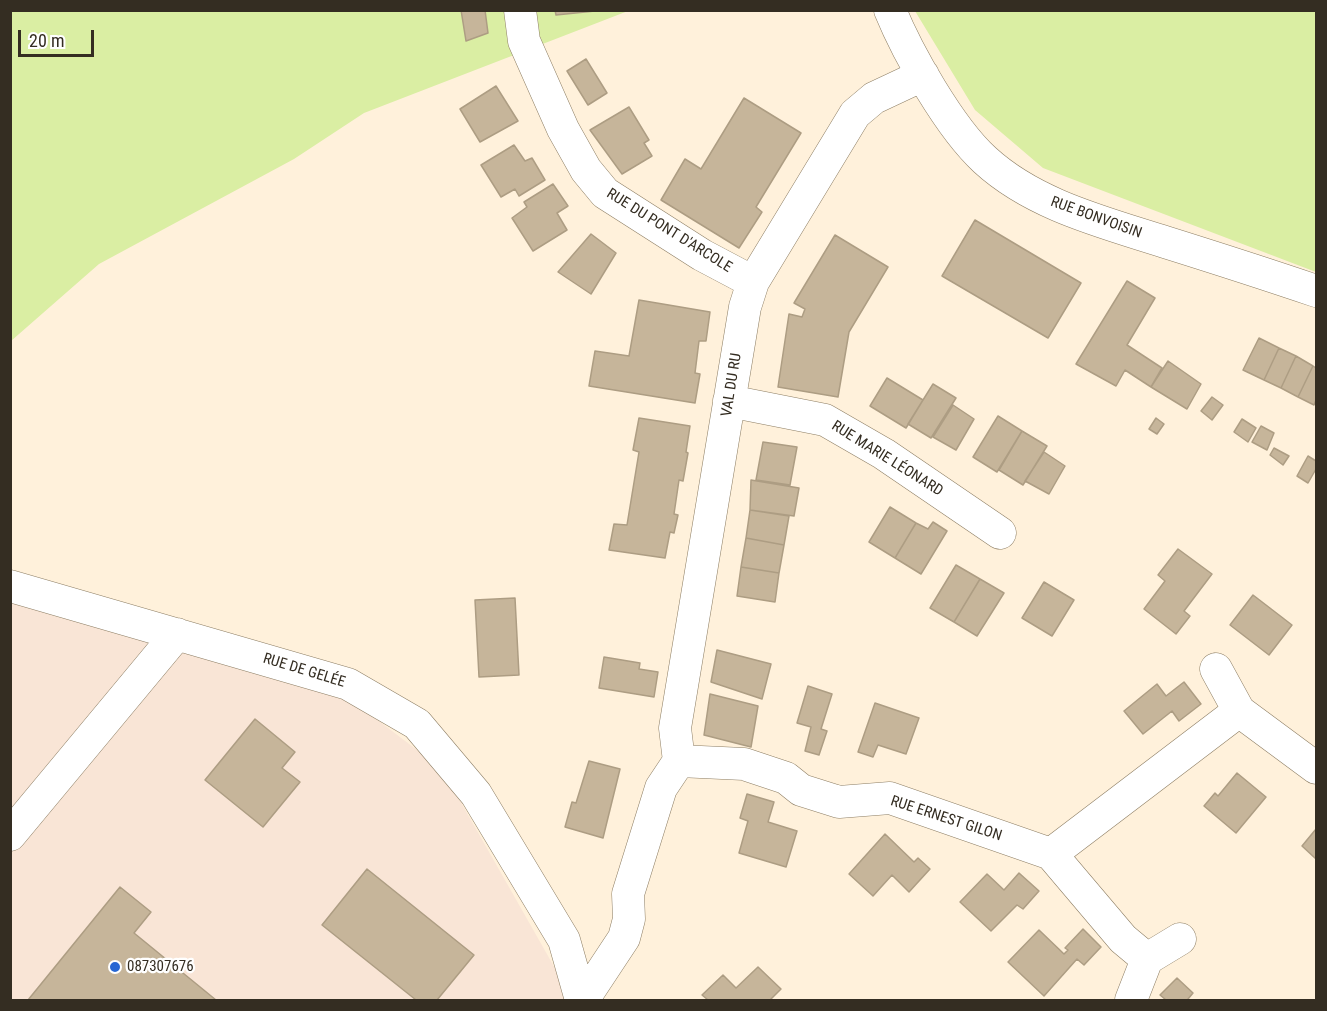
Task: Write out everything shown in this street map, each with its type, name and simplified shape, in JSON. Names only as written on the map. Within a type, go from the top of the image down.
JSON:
[{"type":"street","name":"RUE DU PONT D'ARCOLE","points":[[520,10],[524,41],[563,129],[586,170],[605,193],[702,255],[753,282]]},
{"type":"street","name":"RUE BONVOISIN","points":[[890,10],[923,75],[963,134],[985,160],[1032,194],[1082,216],[1317,291]]},
{"type":"street","name":"VAL DU RU","points":[[680,761],[675,728],[745,307],[753,282],[855,114],[874,98],[923,75]]},
{"type":"street","name":"RUE MARIE LÉONARD","points":[[729,401],[825,420],[884,454],[1000,533]]},
{"type":"street","name":"RUE DE GELÉE","points":[[10,586],[348,684],[417,724],[476,794],[564,940],[582,1000]]},
{"type":"street","points":[[10,835],[177,634]]},
{"type":"street","points":[[1216,669],[1239,711],[1317,768]]},
{"type":"street","points":[[1147,959],[1123,939],[1051,854],[1239,711]]},
{"type":"street","name":"RUE ERNEST GILON","points":[[680,761],[744,764],[786,778],[801,790],[839,802],[890,798],[1051,854]]},
{"type":"street","points":[[582,1000],[624,938],[629,919],[628,894],[654,809],[661,788],[680,761]]},
{"type":"street","points":[[1131,1000],[1147,959],[1180,939]]},
{"type":"shaded area","points":[[11,587],[342,693],[442,769],[573,1000],[11,1000]]},
{"type":"green space","points":[[11,11],[628,11],[364,113],[294,159],[99,264],[11,341]]},
{"type":"green space","points":[[915,11],[1316,11],[1316,272],[1043,168],[975,110]]},
{"type":"building","points":[[461,10],[485,10],[488,33],[466,41]]},
{"type":"building","points":[[555,10],[595,10],[595,11],[556,15]]},
{"type":"building","points":[[586,59],[607,93],[588,105],[567,71]]},
{"type":"building","points":[[496,86],[518,121],[480,142],[460,109]]},
{"type":"building","points":[[744,98],[801,133],[756,207],[762,212],[739,248],[661,200],[685,159],[701,169]]},
{"type":"building","points":[[629,107],[649,140],[644,143],[652,156],[622,174],[590,130]]},
{"type":"building","points":[[514,145],[525,161],[532,158],[545,180],[519,196],[515,189],[501,197],[481,165]]},
{"type":"building","points":[[553,184],[568,206],[557,213],[567,230],[533,251],[512,218],[527,207],[524,202]]},
{"type":"building","points":[[975,220],[1081,283],[1048,338],[942,276]]},
{"type":"building","points":[[591,234],[616,253],[591,294],[558,272]]},
{"type":"building","points":[[835,235],[888,267],[849,332],[838,397],[778,387],[789,314],[802,317],[805,309],[794,303]]},
{"type":"building","points":[[1127,281],[1155,298],[1127,345],[1162,368],[1151,387],[1125,370],[1116,386],[1076,364]]},
{"type":"building","points":[[639,300],[710,312],[706,341],[699,341],[695,373],[700,374],[695,403],[589,386],[595,351],[629,356]]},
{"type":"building","points":[[1259,338],[1279,348],[1264,380],[1243,370]]},
{"type":"building","points":[[1279,348],[1296,356],[1281,388],[1264,380]]},
{"type":"building","points":[[1296,356],[1313,366],[1298,397],[1281,388]]},
{"type":"building","points":[[1168,361],[1201,384],[1187,409],[1151,387]]},
{"type":"building","points":[[1313,366],[1316,368],[1314,405],[1298,397]]},
{"type":"building","points":[[887,378],[923,400],[906,428],[870,406]]},
{"type":"building","points":[[933,384],[956,398],[931,438],[908,424]]},
{"type":"building","points":[[1212,397],[1223,405],[1212,420],[1201,411]]},
{"type":"building","points":[[953,405],[974,419],[956,450],[933,437]]},
{"type":"building","points":[[998,416],[1022,431],[997,472],[973,457]]},
{"type":"building","points":[[639,418],[690,426],[683,481],[679,480],[674,514],[678,515],[674,533],[670,532],[665,558],[609,550],[614,524],[627,525],[639,452],[633,450]]},
{"type":"building","points":[[1156,418],[1164,424],[1157,434],[1149,429]]},
{"type":"building","points":[[1242,419],[1256,428],[1248,442],[1234,432]]},
{"type":"building","points":[[1261,426],[1274,433],[1267,450],[1252,442]]},
{"type":"building","points":[[1022,431],[1047,446],[1023,485],[999,470]]},
{"type":"building","points":[[763,442],[797,447],[790,485],[756,480]]},
{"type":"building","points":[[1274,448],[1289,456],[1283,465],[1270,455]]},
{"type":"building","points":[[1044,452],[1065,466],[1049,494],[1025,481]]},
{"type":"building","points":[[1308,456],[1316,461],[1316,469],[1308,483],[1297,476]]},
{"type":"building","points":[[751,480],[799,488],[794,516],[750,510]]},
{"type":"building","points":[[890,507],[916,523],[895,558],[869,542]]},
{"type":"building","points":[[750,510],[789,516],[784,545],[746,538]]},
{"type":"building","points":[[933,522],[947,531],[921,574],[895,558],[916,523],[928,529]]},
{"type":"building","points":[[746,538],[784,545],[779,573],[741,567]]},
{"type":"building","points":[[1178,549],[1212,574],[1184,611],[1190,616],[1176,634],[1144,609],[1165,581],[1158,575]]},
{"type":"building","points":[[956,565],[980,579],[954,622],[930,608]]},
{"type":"building","points":[[741,567],[779,573],[775,602],[737,596]]},
{"type":"building","points":[[980,579],[1004,593],[977,636],[954,622]]},
{"type":"building","points":[[1044,582],[1074,600],[1052,636],[1022,618]]},
{"type":"building","points":[[1253,595],[1292,625],[1269,655],[1230,625]]},
{"type":"building","points":[[515,598],[519,675],[479,677],[475,600]]},
{"type":"building","points":[[717,650],[771,664],[762,699],[711,682]]},
{"type":"building","points":[[604,657],[640,663],[639,669],[658,672],[654,697],[599,688]]},
{"type":"building","points":[[1184,682],[1201,704],[1179,721],[1172,711],[1143,734],[1124,711],[1157,684],[1166,696]]},
{"type":"building","points":[[808,686],[832,694],[821,729],[827,731],[819,755],[805,751],[811,727],[797,723]]},
{"type":"building","points":[[710,694],[758,706],[751,747],[704,735]]},
{"type":"building","points":[[875,703],[919,718],[906,754],[878,745],[873,757],[858,752]]},
{"type":"building","points":[[255,719],[295,752],[282,768],[300,782],[263,827],[205,780]]},
{"type":"building","points":[[589,761],[620,769],[603,838],[565,827],[572,802],[576,803]]},
{"type":"building","points":[[1237,773],[1266,797],[1236,833],[1204,806],[1215,793],[1218,796]]},
{"type":"building","points":[[747,794],[774,802],[768,822],[797,831],[786,867],[739,853],[748,821],[740,818]]},
{"type":"building","points":[[1316,829],[1316,859],[1302,846]]},
{"type":"building","points":[[885,834],[914,862],[918,858],[930,869],[909,892],[892,875],[873,896],[849,874]]},
{"type":"building","points":[[367,869],[474,955],[437,1000],[416,1000],[322,925]]},
{"type":"building","points":[[1019,873],[1039,891],[1023,909],[1017,905],[991,931],[960,902],[987,874],[1004,890]]},
{"type":"building","name":"087307676","points":[[120,887],[151,912],[134,933],[216,1000],[28,1000]]},
{"type":"building","points":[[1083,929],[1101,947],[1084,965],[1077,959],[1044,996],[1008,962],[1039,930],[1064,954],[1068,950],[1065,948]]},
{"type":"building","points":[[758,967],[781,989],[770,1000],[708,1000],[702,995],[723,975],[736,988]]},
{"type":"building","points":[[1177,978],[1193,993],[1188,999],[1190,1000],[1166,1000],[1160,995]]},
{"type":"place","name":"087307676","points":[[115,967]]}]
